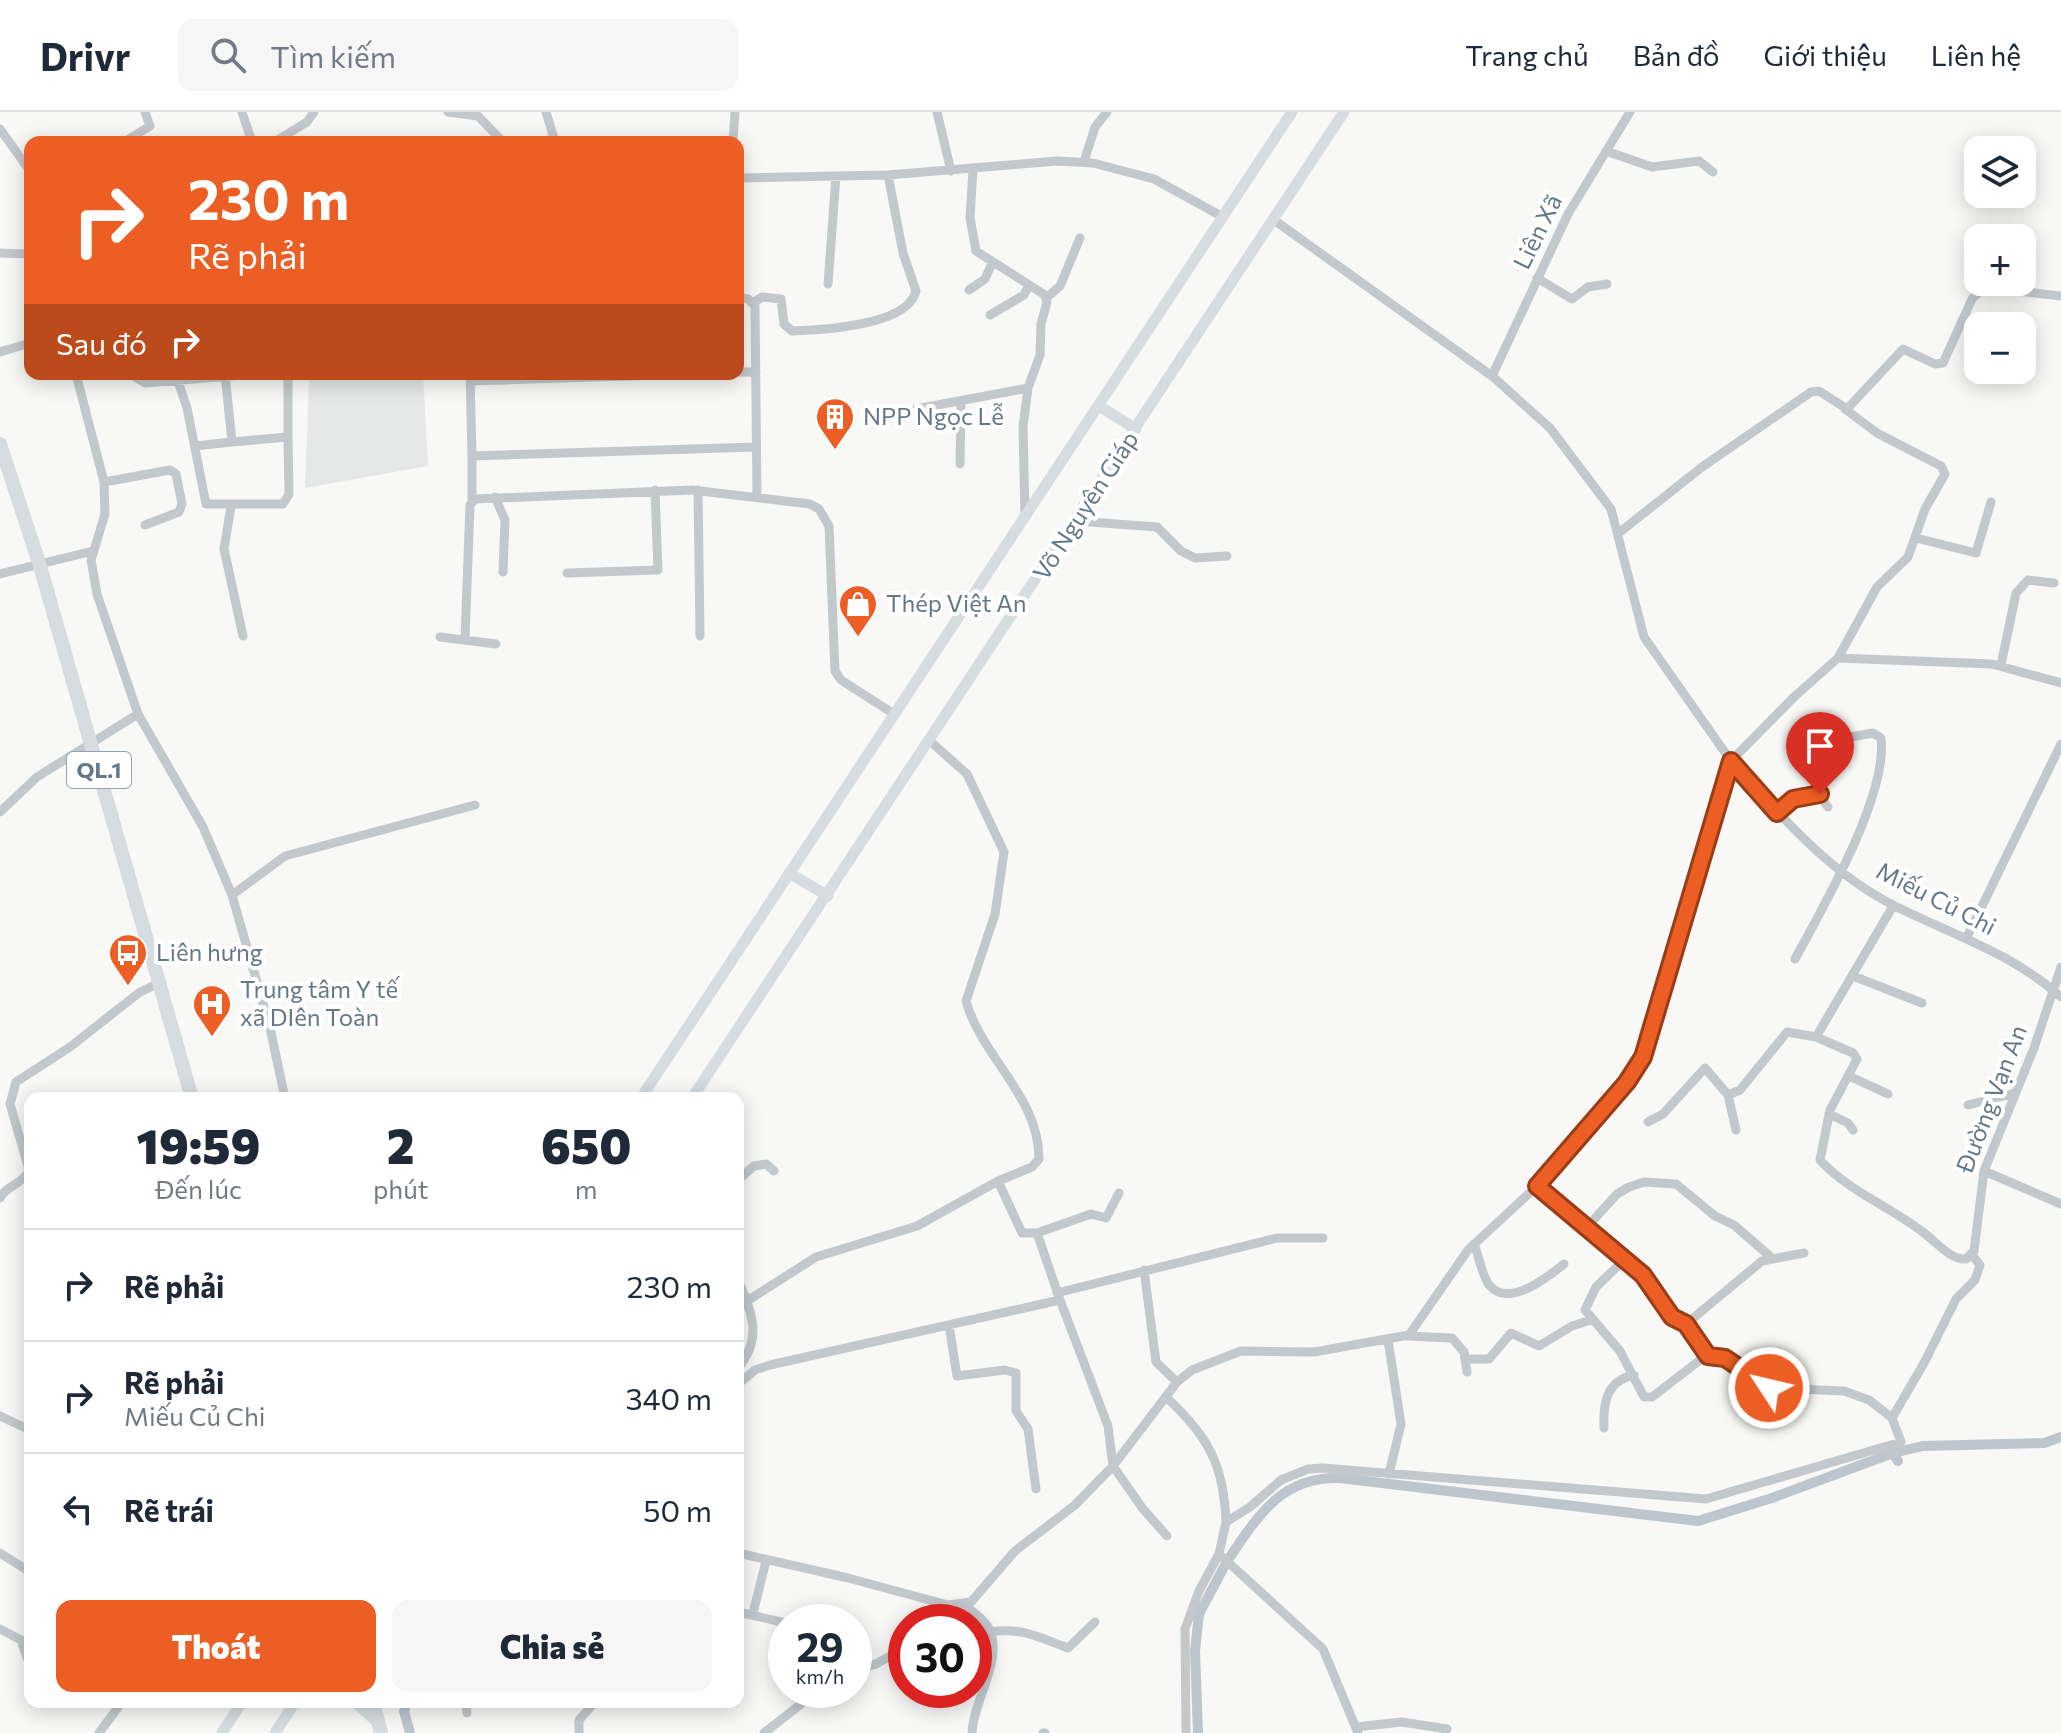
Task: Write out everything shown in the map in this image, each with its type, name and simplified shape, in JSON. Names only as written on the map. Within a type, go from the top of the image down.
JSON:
[{"type":"highway","name":"QL.1","points":[[0,444],[40,566],[190,1092]]},
{"type":"highway","points":[[375,1708],[380,1729]]},
{"type":"main road","name":"Võ Nguyên Giáp","points":[[645,1092],[1292,112]]},
{"type":"main road","name":"Võ Nguyên Giáp","points":[[696,1092],[1344,112]]},
{"type":"main road","points":[[1099,406],[1136,429]]},
{"type":"main road","points":[[789,873],[828,896]]},
{"type":"main road","points":[[222,1733],[238,1708]]},
{"type":"main road","points":[[275,1733],[291,1708]]},
{"type":"main road","points":[[361,1708],[380,1729]]},
{"type":"street","points":[[134,136],[150,126],[145,112]]},
{"type":"street","points":[[242,112],[250,136]]},
{"type":"street","points":[[284,136],[307,122],[314,112]]},
{"type":"street","points":[[448,112],[478,116],[497,136]]},
{"type":"street","points":[[546,112],[553,136]]},
{"type":"street","points":[[733,136],[735,112]]},
{"type":"street","points":[[937,112],[951,171]]},
{"type":"street","points":[[1084,162],[1095,127],[1107,112]]},
{"type":"street","name":"Liên Xã","points":[[1492,376],[1568,214],[1630,112]]},
{"type":"street","points":[[0,129],[24,161]]},
{"type":"street","points":[[1606,151],[1652,167],[1699,161],[1713,172]]},
{"type":"street","points":[[744,178],[888,175],[1057,161],[1084,162],[1140,173],[1223,217]]},
{"type":"street","points":[[973,170],[972,233],[976,251],[982,252],[992,263],[1046,298]]},
{"type":"street","points":[[753,303],[762,297],[781,299],[784,324],[792,331],[866,325],[908,303],[916,291],[903,253],[888,175]]},
{"type":"street","points":[[828,284],[836,176]]},
{"type":"street","name":"Miếu Củ Chi","points":[[1274,220],[1492,376],[1550,428],[1604,496],[1620,532],[1639,627],[1731,761],[1777,813],[1841,871],[1893,906],[2013,960],[2057,993]]},
{"type":"street","points":[[1025,520],[1023,427],[1028,388],[1040,355],[1046,298],[1060,286],[1080,238]]},
{"type":"street","points":[[0,253],[24,254]]},
{"type":"street","points":[[969,290],[985,279],[992,263]]},
{"type":"street","points":[[1537,278],[1572,299],[1588,287],[1607,284]]},
{"type":"street","points":[[990,315],[1024,295],[1029,285]]},
{"type":"street","points":[[1845,409],[1903,349],[1935,364],[1943,363],[1980,291],[1990,288],[2061,296]]},
{"type":"street","points":[[744,299],[753,303]]},
{"type":"street","points":[[753,303],[757,497]]},
{"type":"street","points":[[0,352],[24,345]]},
{"type":"street","points":[[744,372],[756,372]]},
{"type":"street","points":[[78,380],[104,482],[105,514],[93,551],[93,578],[138,714],[203,827],[232,895],[270,1028],[284,1092]]},
{"type":"street","points":[[140,380],[145,383],[186,380]]},
{"type":"street","points":[[226,380],[232,442]]},
{"type":"street","points":[[178,381],[206,504],[231,506],[280,505],[286,501],[289,494],[288,380]]},
{"type":"street","points":[[465,639],[472,502],[470,380]]},
{"type":"street","points":[[916,409],[1028,388]]},
{"type":"street","points":[[1407,1336],[1422,1320],[1456,1265],[1474,1244],[1537,1186],[1627,1082],[1643,1057],[1731,761],[1838,658],[1877,587],[1905,562],[1925,509],[1945,474],[1944,468],[1877,433],[1819,391],[1811,392],[1702,467],[1620,532]]},
{"type":"street","points":[[960,464],[961,402]]},
{"type":"street","points":[[195,446],[288,437]]},
{"type":"street","points":[[472,456],[756,447]]},
{"type":"street","points":[[104,482],[170,470],[176,474],[182,504],[179,512],[145,525]]},
{"type":"street","points":[[567,573],[658,570],[655,490]]},
{"type":"street","points":[[472,502],[495,497],[698,490],[810,504],[826,517],[835,671],[841,680],[894,714]]},
{"type":"street","points":[[698,490],[700,636]]},
{"type":"street","points":[[495,497],[505,520],[503,572]]},
{"type":"street","points":[[1916,538],[1976,553],[1991,502]]},
{"type":"street","points":[[231,506],[224,549],[243,636]]},
{"type":"street","points":[[1076,521],[1157,527],[1181,551],[1195,558],[1227,556]]},
{"type":"street","points":[[0,574],[93,551]]},
{"type":"street","points":[[2001,665],[2016,593],[2028,580],[2054,583]]},
{"type":"street","points":[[440,637],[496,644]]},
{"type":"street","points":[[1838,658],[2001,665],[2061,683]]},
{"type":"street","points":[[0,812],[26,785],[138,714]]},
{"type":"street","points":[[1795,959],[1867,813],[1881,745],[1875,733],[1846,738]]},
{"type":"street","points":[[747,1301],[816,1257],[917,1226],[998,1181],[1032,1167],[1039,1159],[1029,1110],[974,1022],[966,1001],[995,914],[1004,852],[967,774],[930,741]]},
{"type":"street","points":[[1967,937],[2061,744]]},
{"type":"street","points":[[1777,813],[1793,799],[1817,793],[1828,807]]},
{"type":"street","points":[[232,895],[285,856],[475,805]]},
{"type":"street","points":[[1816,1037],[1893,906]]},
{"type":"street","name":"Đường Vạn An","points":[[1892,1418],[1956,1299],[1978,1275],[1980,1265],[1972,1255],[1984,1171],[2057,993],[2061,967]]},
{"type":"street","points":[[1853,976],[1922,1003]]},
{"type":"street","points":[[24,1153],[10,1104],[16,1082],[70,1047],[140,992],[159,983]]},
{"type":"street","points":[[1728,1095],[1740,1090],[1787,1032],[1816,1037],[1855,1055],[1856,1065],[1829,1114],[1820,1153],[1822,1164],[1912,1223],[1956,1259],[1972,1255]]},
{"type":"street","points":[[1648,1122],[1663,1114],[1705,1068],[1728,1095],[1736,1130]]},
{"type":"street","points":[[1849,1076],[1888,1094]]},
{"type":"street","points":[[1968,1105],[2015,1093]]},
{"type":"street","points":[[1829,1114],[1848,1123],[1853,1130]]},
{"type":"street","points":[[744,1175],[757,1165],[766,1164],[774,1171]]},
{"type":"street","points":[[1984,1171],[2061,1204]]},
{"type":"street","points":[[0,1198],[3,1192],[24,1179]]},
{"type":"street","points":[[998,1181],[1022,1233],[1037,1233],[1091,1214],[1106,1218],[1119,1193]]},
{"type":"street","points":[[1587,1227],[1617,1194],[1629,1187],[1644,1182],[1676,1184],[1715,1216],[1734,1225],[1773,1259]]},
{"type":"street","points":[[1537,1186],[1652,1284],[1674,1320],[1686,1324],[1708,1356]]},
{"type":"street","points":[[1037,1233],[1108,1426],[1113,1466],[1143,1509],[1167,1536]]},
{"type":"street","points":[[744,1380],[761,1368],[1059,1297],[1144,1270],[1277,1238],[1323,1238]]},
{"type":"street","points":[[1474,1244],[1489,1285],[1495,1289],[1529,1289],[1564,1264]]},
{"type":"street","points":[[1686,1324],[1762,1261],[1804,1253]]},
{"type":"street","points":[[1226,1522],[1250,1507],[1281,1480],[1308,1469],[1706,1499],[1901,1442],[1892,1418],[1876,1404],[1851,1393],[1769,1388],[1725,1358],[1708,1356],[1649,1398],[1640,1394],[1634,1375],[1620,1351],[1585,1310],[1587,1299],[1625,1259]]},
{"type":"street","points":[[1144,1270],[1156,1362],[1177,1382]]},
{"type":"street","points":[[744,1294],[754,1340],[744,1358]]},
{"type":"street","points":[[1466,1359],[1489,1359],[1511,1333],[1539,1346],[1572,1326],[1591,1320]]},
{"type":"street","points":[[949,1325],[957,1376],[1005,1370],[1016,1373],[1016,1411],[1028,1429],[1036,1489]]},
{"type":"street","points":[[966,1604],[977,1598],[1015,1551],[1075,1505],[1113,1466],[1177,1382],[1203,1364],[1241,1351],[1314,1352],[1407,1336],[1448,1336],[1463,1348],[1467,1372]]},
{"type":"street","points":[[1388,1340],[1401,1424],[1389,1474]]},
{"type":"street","points":[[1604,1428],[1609,1390],[1616,1381],[1634,1375]]},
{"type":"street","points":[[1167,1398],[1208,1442],[1226,1522],[1219,1554],[1199,1591],[1185,1629],[1186,1733]]},
{"type":"street","points":[[0,1416],[24,1427]]},
{"type":"street","points":[[0,1553],[24,1568]]},
{"type":"street","points":[[1219,1554],[1323,1649],[1357,1730],[1402,1722],[1447,1729]]},
{"type":"street","points":[[744,1555],[944,1604]]},
{"type":"street","points":[[753,1613],[766,1561]]},
{"type":"street","points":[[744,1612],[768,1618]]},
{"type":"street","points":[[992,1632],[1014,1629],[1068,1648],[1095,1622]]},
{"type":"street","points":[[0,1629],[21,1640],[24,1649]]},
{"type":"street","points":[[99,1733],[118,1708]]},
{"type":"street","points":[[579,1733],[579,1720],[590,1708]]},
{"type":"street","points":[[764,1733],[796,1708]]},
{"type":"street","points":[[972,1733],[974,1708]]},
{"type":"shaded area","points":[[309,380],[423,380],[428,466],[305,488]]},
{"type":"waterway","points":[[1898,1461],[1893,1453],[1923,1446],[2044,1443],[2061,1437]]},
{"type":"waterway","points":[[1230,1557],[1251,1526],[1274,1501],[1303,1483],[1320,1479],[1340,1478],[1698,1521],[1772,1498],[1893,1453]]},
{"type":"waterway","points":[[1198,1733],[1195,1651],[1199,1614],[1225,1565]]},
{"type":"waterway","points":[[405,1708],[410,1733]]},
{"type":"place","name":"NPP Ngọc Lễ","points":[[835,451]]},
{"type":"place","name":"Thép Việt An","points":[[858,638]]},
{"type":"place","name":"Liên hưng","points":[[128,987]]},
{"type":"place","name":"Trung tâm Y tế xã DIên Toàn","points":[[212,1038]]},
{"type":"route","points":[[1769,1388],[1725,1358],[1708,1356],[1686,1324],[1674,1320],[1643,1275],[1537,1186],[1627,1082],[1643,1057],[1731,761],[1777,813],[1793,799],[1820,794]]}]
